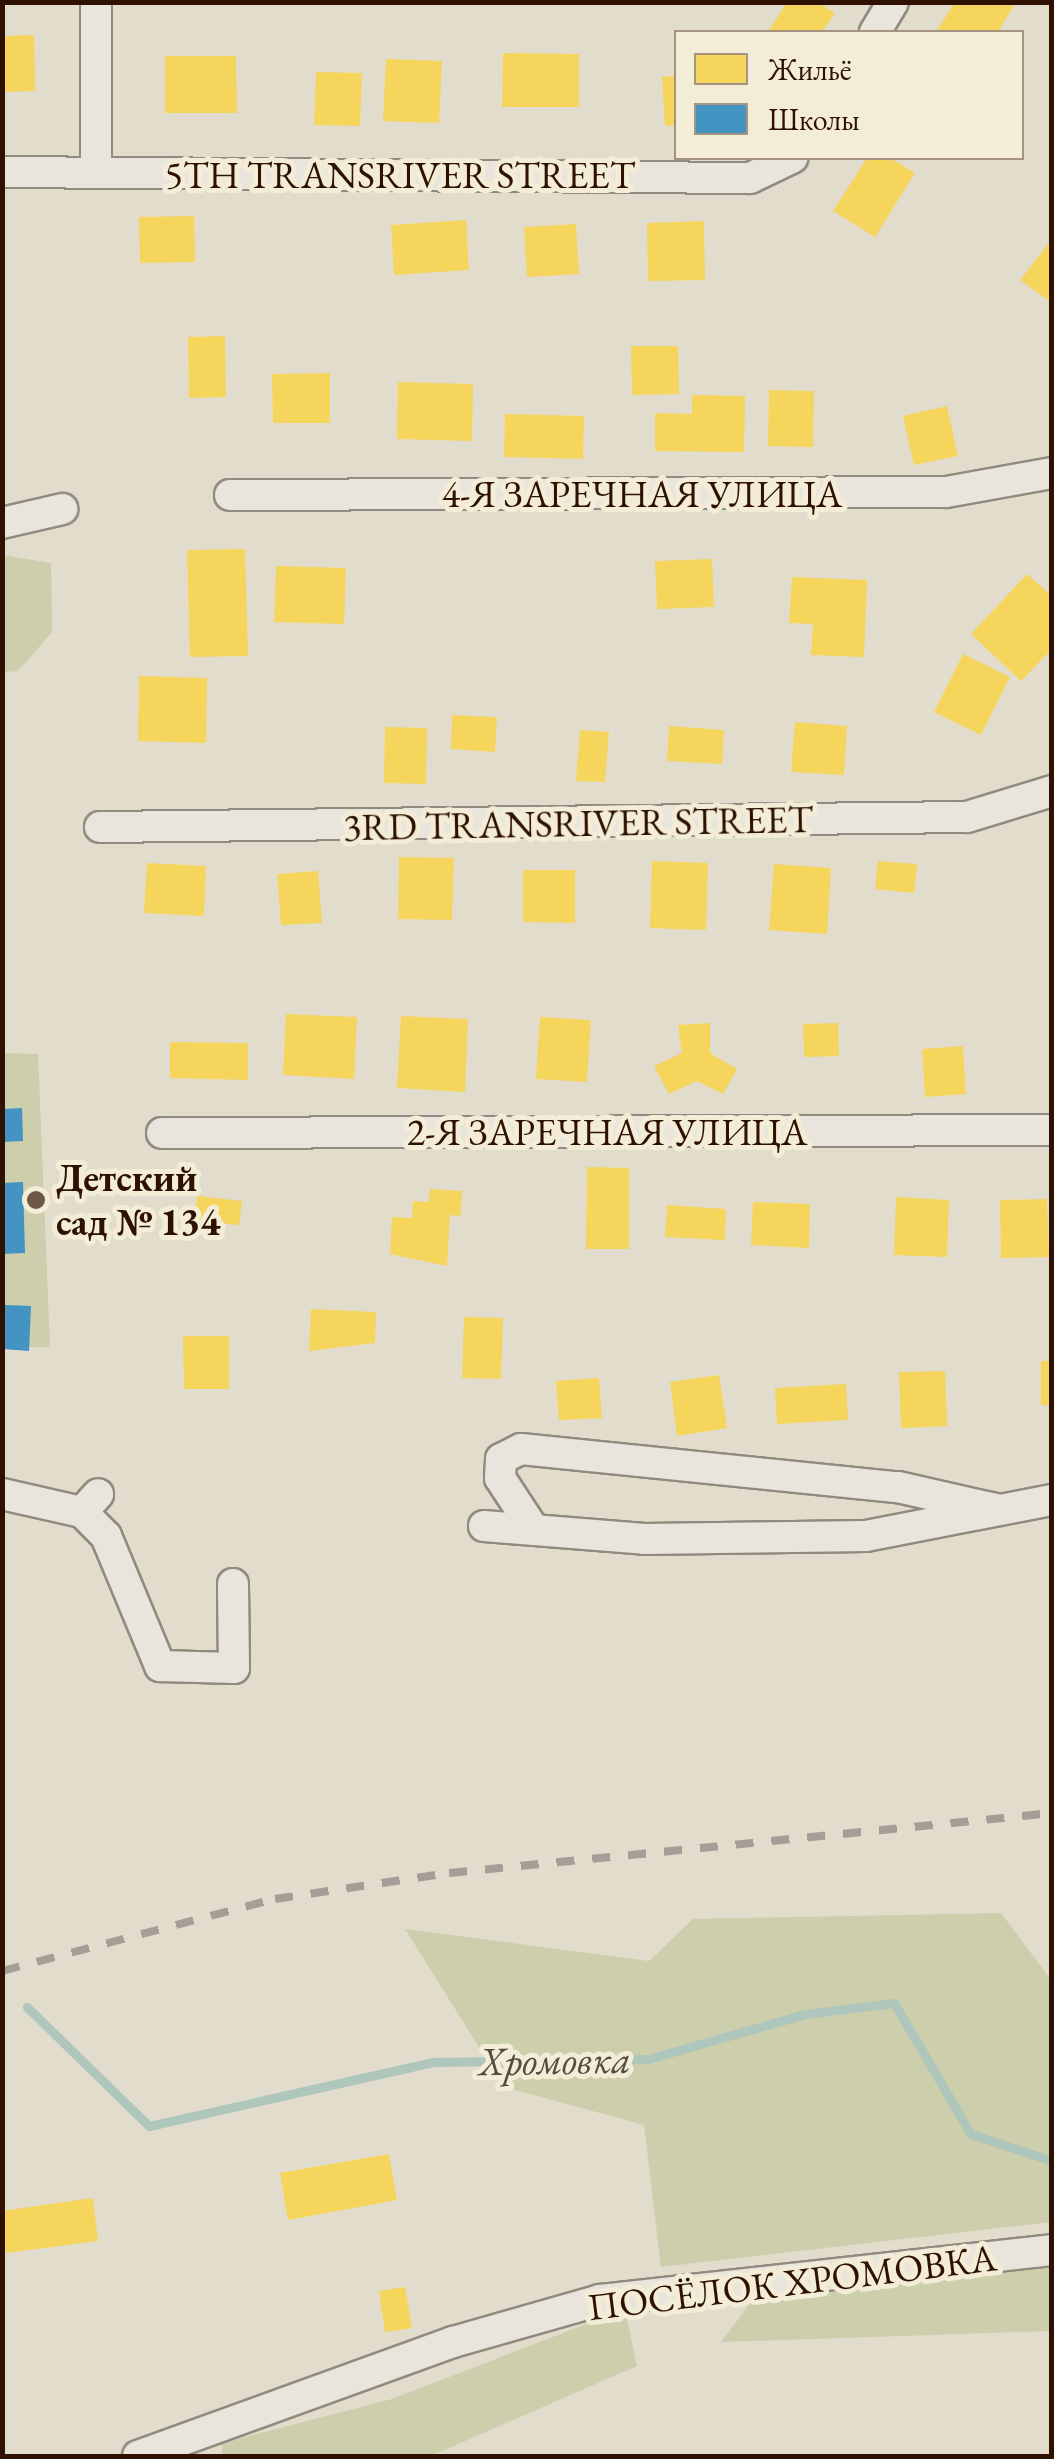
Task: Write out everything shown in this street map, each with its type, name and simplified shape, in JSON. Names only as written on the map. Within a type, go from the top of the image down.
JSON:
[{"type":"street","points":[[96,2],[96,173]]},
{"type":"street","points":[[876,30],[893,2]]},
{"type":"street","name":"5TH TRANSRIVER STREET","points":[[2,172],[750,178],[788,160]]},
{"type":"street","name":"4-Я ЗАРЕЧНАЯ УЛИЦА","points":[[230,494],[946,492],[1052,473]]},
{"type":"street","points":[[2,523],[62,509]]},
{"type":"street","name":"3RD TRANSRIVER STREET","points":[[100,827],[967,817],[1052,792]]},
{"type":"street","name":"2-Я ЗАРЕЧНАЯ УЛИЦА","points":[[162,1133],[1052,1130]]},
{"type":"street","points":[[534,1530],[500,1478],[501,1459],[521,1449],[878,1485],[996,1509]]},
{"type":"street","points":[[2,1494],[90,1503],[160,1666],[234,1668],[233,1584]]},
{"type":"street","points":[[484,1526],[644,1539],[866,1536],[1052,1500]]},
{"type":"street","name":"ПОСЁЛОК ХРОМОВКА","points":[[138,2456],[453,2342],[600,2300],[1052,2250]]},
{"type":"green space","points":[[3,555],[51,563],[52,632],[18,671],[3,672]]},
{"type":"green space","name":"Детский сад № 134","points":[[3,1053],[38,1054],[50,1347],[3,1347]]},
{"type":"green space","points":[[1001,1913],[1051,1980],[1051,2222],[661,2267],[644,2125],[504,2087],[405,1929],[649,1961],[693,1919]]},
{"type":"green space","points":[[1051,2252],[1051,2331],[721,2342],[761,2289]]},
{"type":"green space","points":[[625,2309],[637,2366],[431,2456],[222,2456],[222,2443],[392,2399]]},
{"type":"building: Жильё","points":[[787,2],[818,2],[835,13],[823,30],[769,30]]},
{"type":"building: Жильё","points":[[955,2],[1016,2],[999,30],[937,30]]},
{"type":"building: Жильё","points":[[34,35],[35,91],[2,92],[2,36]]},
{"type":"building: Жильё","points":[[503,53],[579,54],[579,107],[502,107]]},
{"type":"building: Жильё","points":[[165,56],[236,56],[237,113],[165,113]]},
{"type":"building: Жильё","points":[[386,59],[442,61],[439,123],[383,121]]},
{"type":"building: Жильё","points":[[316,72],[362,73],[360,126],[314,125]]},
{"type":"building: Жильё","points":[[674,76],[674,125],[665,126],[662,77]]},
{"type":"building: Жильё","points":[[866,160],[893,160],[915,173],[875,237],[833,211]]},
{"type":"building: Жильё","points":[[194,216],[195,262],[140,263],[139,217]]},
{"type":"building: Жильё","points":[[466,220],[469,270],[394,275],[391,225]]},
{"type":"building: Жильё","points":[[704,221],[705,280],[648,281],[647,223]]},
{"type":"building: Жильё","points":[[576,224],[579,274],[527,277],[524,227]]},
{"type":"building: Жильё","points":[[1052,239],[1052,303],[1020,280]]},
{"type":"building: Жильё","points":[[225,336],[226,397],[189,398],[188,337]]},
{"type":"building: Жильё","points":[[631,346],[678,346],[679,394],[632,395]]},
{"type":"building: Жильё","points":[[330,373],[330,423],[273,423],[272,374]]},
{"type":"building: Жильё","points":[[398,382],[473,384],[472,441],[397,439]]},
{"type":"building: Жильё","points":[[769,390],[814,391],[813,447],[768,446]]},
{"type":"building: Жильё","points":[[692,395],[745,396],[744,452],[655,451],[655,413],[692,414]]},
{"type":"building: Жильё","points":[[947,406],[958,456],[914,465],[903,416]]},
{"type":"building: Жильё","points":[[505,414],[584,416],[583,459],[504,457]]},
{"type":"building: Жильё","points":[[245,549],[248,656],[190,657],[187,550]]},
{"type":"building: Жильё","points":[[712,559],[714,607],[657,609],[655,561]]},
{"type":"building: Жильё","points":[[276,566],[346,568],[344,624],[274,622]]},
{"type":"building: Жильё","points":[[1027,574],[1052,596],[1052,649],[1021,681],[971,634]]},
{"type":"building: Жильё","points":[[792,577],[867,580],[864,657],[811,655],[813,624],[789,623]]},
{"type":"building: Жильё","points":[[963,654],[1010,677],[981,735],[934,712]]},
{"type":"building: Жильё","points":[[139,676],[207,678],[206,743],[138,741]]},
{"type":"building: Жильё","points":[[452,715],[497,717],[495,752],[451,749]]},
{"type":"building: Жильё","points":[[795,722],[847,726],[844,775],[791,772]]},
{"type":"building: Жильё","points":[[669,726],[724,730],[722,764],[667,761]]},
{"type":"building: Жильё","points":[[385,727],[427,728],[426,784],[384,783]]},
{"type":"building: Жильё","points":[[580,730],[609,732],[605,782],[576,781]]},
{"type":"building: Жильё","points":[[399,857],[454,858],[452,920],[398,919]]},
{"type":"building: Жильё","points":[[652,861],[708,863],[706,930],[650,928]]},
{"type":"building: Жильё","points":[[878,861],[917,864],[914,893],[875,889]]},
{"type":"building: Жильё","points":[[147,863],[206,866],[204,916],[144,913]]},
{"type":"building: Жильё","points":[[774,864],[831,868],[827,934],[769,930]]},
{"type":"building: Жильё","points":[[523,870],[575,870],[575,923],[523,922]]},
{"type":"building: Жильё","points":[[318,871],[322,923],[281,925],[277,874]]},
{"type":"building: Жильё","points":[[286,1014],[357,1017],[354,1079],[283,1075]]},
{"type":"building: Жильё","points":[[401,1016],[468,1019],[465,1092],[397,1088]]},
{"type":"building: Жильё","points":[[540,1017],[591,1020],[587,1082],[536,1079]]},
{"type":"building: Жильё","points":[[710,1023],[710,1053],[737,1069],[723,1094],[697,1081],[669,1094],[654,1066],[682,1053],[678,1025]]},
{"type":"building: Жильё","points":[[838,1023],[839,1056],[804,1057],[803,1024]]},
{"type":"building: Жильё","points":[[170,1042],[248,1043],[248,1080],[170,1078]]},
{"type":"building: Жильё","points":[[963,1046],[966,1094],[925,1097],[922,1049]]},
{"type":"building: Жильё","points":[[587,1167],[629,1168],[629,1249],[586,1249]]},
{"type":"building: Жильё","points":[[430,1189],[462,1191],[461,1216],[450,1215],[447,1266],[390,1254],[392,1217],[412,1218],[413,1201],[429,1202]]},
{"type":"building: Жильё","points":[[197,1196],[242,1201],[239,1225],[194,1221]]},
{"type":"building: Жильё","points":[[896,1197],[949,1200],[947,1257],[894,1255]]},
{"type":"building: Жильё","points":[[1047,1199],[1049,1257],[1001,1258],[1000,1200]]},
{"type":"building: Жильё","points":[[753,1202],[810,1204],[809,1248],[751,1245]]},
{"type":"building: Жильё","points":[[667,1205],[726,1209],[725,1240],[665,1237]]},
{"type":"building: Жильё","points":[[311,1309],[376,1312],[375,1343],[309,1351]]},
{"type":"building: Жильё","points":[[464,1317],[503,1318],[501,1379],[462,1378]]},
{"type":"building: Жильё","points":[[183,1336],[229,1336],[229,1389],[184,1389]]},
{"type":"building: Жильё","points":[[1041,1361],[1052,1361],[1052,1405],[1041,1405]]},
{"type":"building: Жильё","points":[[945,1371],[947,1426],[901,1428],[899,1372]]},
{"type":"building: Жильё","points":[[719,1375],[727,1428],[677,1436],[670,1382]]},
{"type":"building: Жильё","points":[[599,1378],[602,1418],[559,1420],[556,1381]]},
{"type":"building: Жильё","points":[[846,1384],[848,1420],[777,1424],[775,1388]]},
{"type":"building: Жильё","points":[[389,2154],[397,2200],[288,2220],[280,2173]]},
{"type":"building: Жильё","points":[[93,2198],[98,2241],[6,2253],[2,2211]]},
{"type":"building: Жильё","points":[[405,2287],[412,2328],[385,2332],[379,2291]]},
{"type":"building: Школы","points":[[22,1108],[23,1141],[2,1142],[2,1109]]},
{"type":"building: Школы","points":[[23,1182],[25,1253],[2,1254],[2,1183]]},
{"type":"building: Школы","points":[[5,1305],[31,1306],[29,1351],[3,1349]]},
{"type":"waterway","name":"Хромовка","points":[[27,2007],[149,2126],[432,2062],[648,2059],[805,2014],[894,2003],[971,2134],[1052,2161]]},
{"type":"railway","points":[[2,1971],[275,1899],[449,1873],[1052,1813]]},
{"type":"place","name":"Детский сад № 134","points":[[36,1200]]}]
